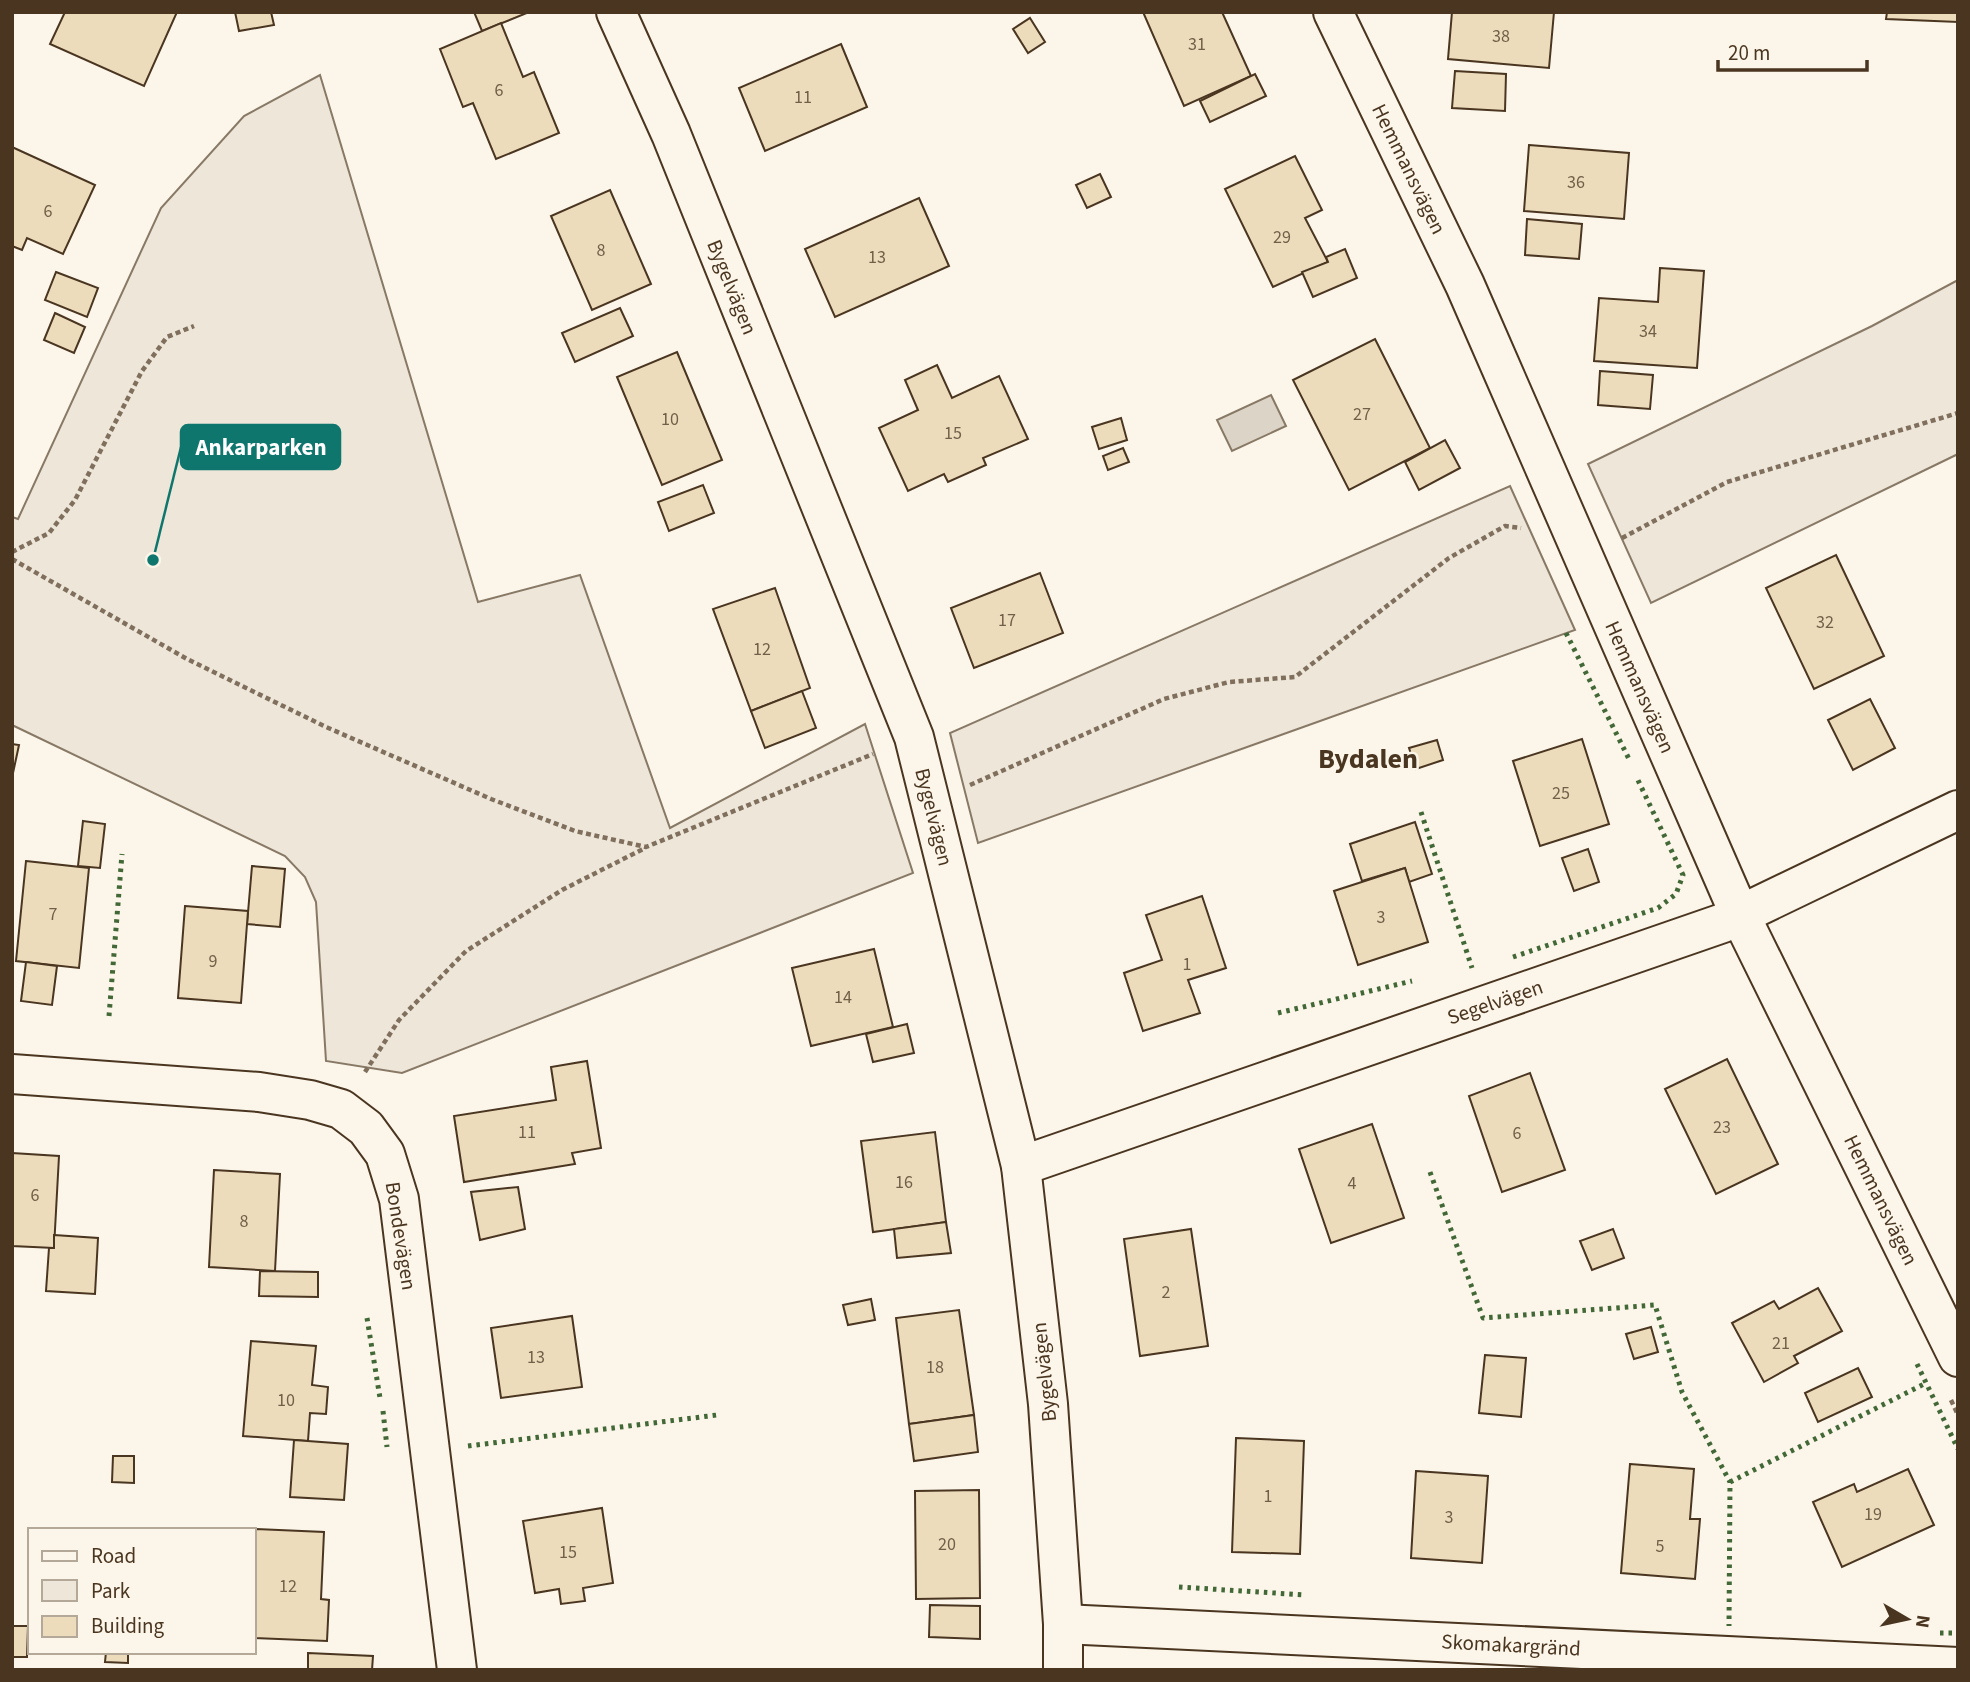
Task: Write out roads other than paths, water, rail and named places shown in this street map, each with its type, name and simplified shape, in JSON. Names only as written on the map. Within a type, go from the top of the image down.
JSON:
[{"type":"street","name":"Bygelvägen","points":[[616,12],[681,160],[914,737],[1021,1166],[1048,1404],[1063,1624],[1063,1670]]},
{"type":"street","name":"Hemmansvägen","points":[[1333,12],[1465,285],[1739,913],[1958,1357]]},
{"type":"street","name":"Segelvägen","points":[[1021,1166],[1723,923],[1958,810]]},
{"type":"street","name":"Bondevägen","points":[[12,1074],[259,1092],[310,1100],[341,1109],[366,1128],[385,1154],[400,1199],[457,1670]]},
{"type":"street","name":"Skomakargränd","points":[[1063,1624],[1958,1667]]},
{"type":"place","name":"Ankarparken","points":[[153,560]]},
{"type":"district","name":"Bydalen","points":[[1368,759]]}]
